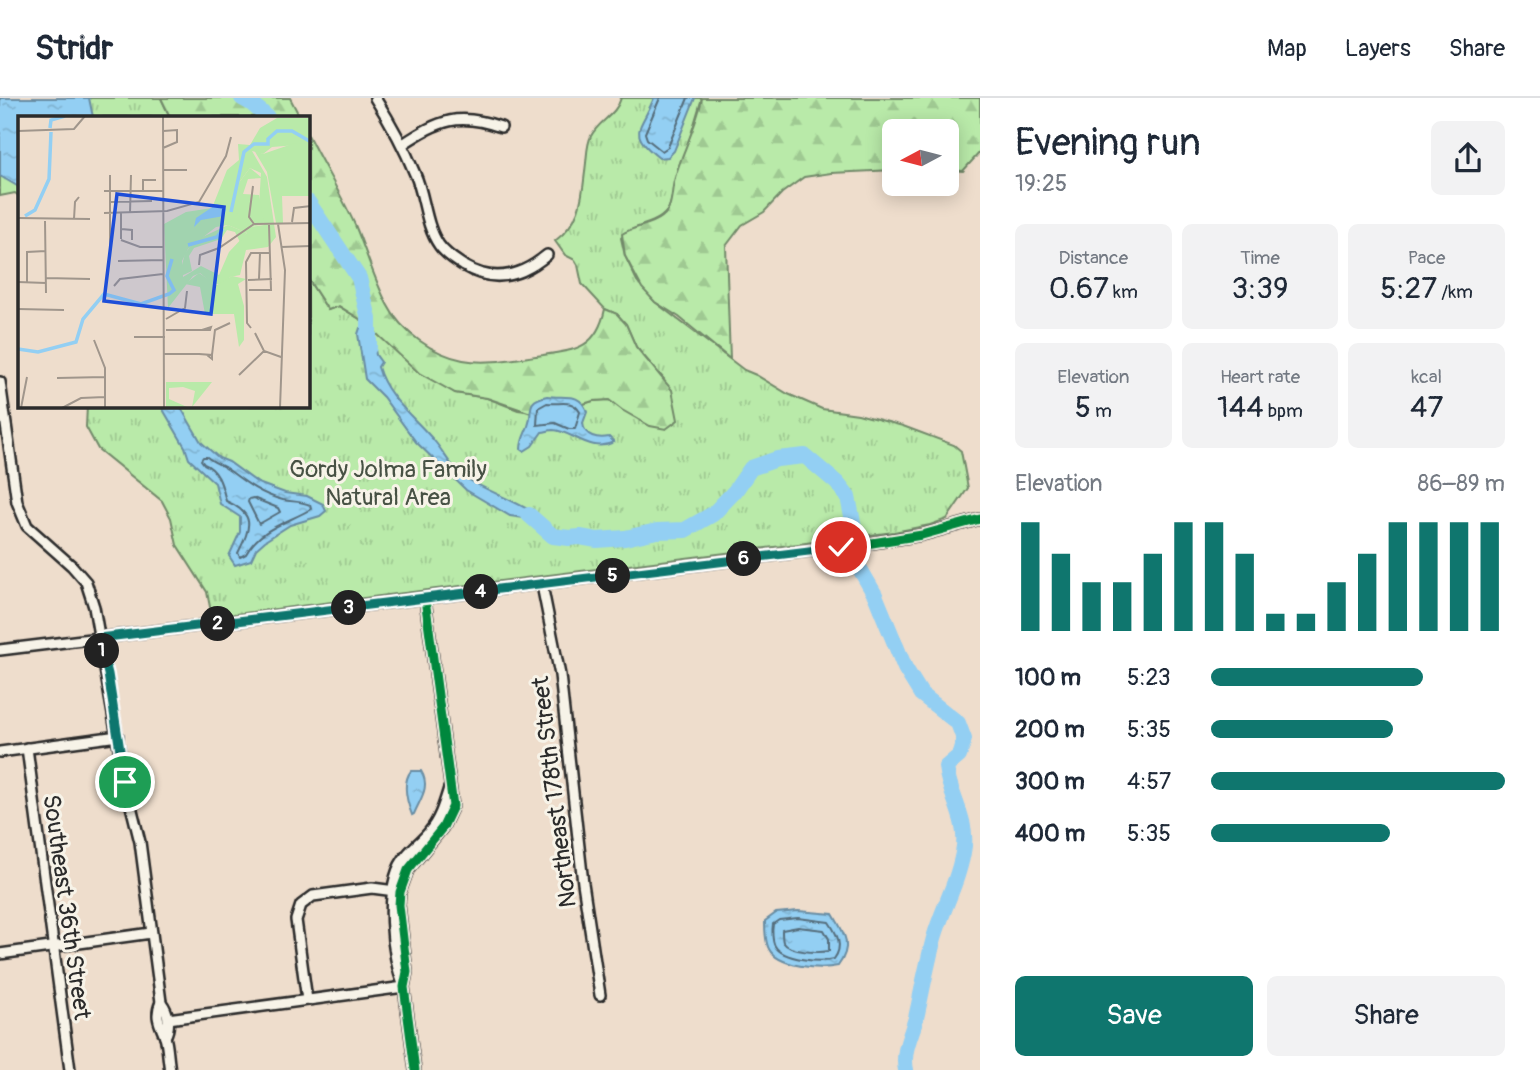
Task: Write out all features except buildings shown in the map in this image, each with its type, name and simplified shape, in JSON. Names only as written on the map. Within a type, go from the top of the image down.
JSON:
[{"type":"street","points":[[375,98],[403,144],[439,245],[453,259],[473,272],[492,277],[514,275],[547,255]]},
{"type":"street","points":[[403,144],[431,126],[455,120],[480,120],[501,127]]},
{"type":"street","points":[[0,382],[17,502],[27,526],[86,582],[94,607],[125,782],[140,842],[161,1002],[167,1009],[169,1029],[165,1037]]},
{"type":"street","points":[[0,650],[866,544],[922,534],[980,519]]},
{"type":"street","name":"Northeast 178th Street","points":[[542,584],[560,675],[583,883],[600,995]]},
{"type":"street","points":[[415,1070],[390,907],[396,891],[399,865],[438,820],[450,787],[425,599]]},
{"type":"street","points":[[0,752],[118,736]]},
{"type":"street","name":"Southeast 36th Street","points":[[27,748],[70,1070]]},
{"type":"street","points":[[307,1000],[296,920],[301,905],[313,896],[372,888],[396,891]]},
{"type":"street","points":[[0,954],[151,933]]},
{"type":"street","points":[[168,1019],[404,988]]},
{"type":"street","points":[[161,1002],[157,1010],[160,1031],[165,1037],[170,1070]]},
{"type":"green space","points":[[0,98],[161,98],[170,116],[18,116],[18,195],[15,193],[0,196]]},
{"type":"green space","points":[[161,98],[290,98],[299,116],[170,116]]},
{"type":"green space","name":"Gordy Jolma Family Natural Area","points":[[621,98],[702,98],[669,208],[659,218],[633,229],[621,238],[625,256],[637,281],[655,302],[744,370],[788,394],[822,409],[858,414],[903,426],[954,445],[961,451],[968,488],[947,519],[894,532],[212,617],[207,592],[177,545],[171,518],[162,501],[98,449],[86,427],[87,408],[310,408],[310,282],[328,310],[338,306],[363,321],[407,360],[455,393],[487,398],[518,410],[550,414],[593,401],[609,400],[636,417],[664,379],[636,347],[626,324],[617,314],[605,309],[582,284],[575,260],[565,255],[555,241],[571,224],[580,206],[591,136],[619,104]]},
{"type":"green space","points":[[702,98],[980,98],[980,152],[963,171],[959,171],[959,119],[882,119],[882,171],[804,177],[782,193],[764,212],[742,225],[726,246],[730,359],[679,317],[655,302],[642,288],[625,256],[622,234],[658,220],[666,213],[677,171]]},
{"type":"green space","points":[[310,139],[355,225],[387,304],[401,324],[419,340],[440,353],[463,360],[483,362],[555,353],[576,348],[591,339],[597,332],[605,309],[617,314],[626,324],[636,347],[672,390],[678,420],[666,429],[650,426],[609,400],[593,401],[550,414],[534,414],[487,398],[455,393],[419,373],[363,321],[339,306],[328,310],[310,282]]},
{"type":"water","points":[[0,98],[89,98],[93,116],[18,116],[18,186],[0,176]]},
{"type":"water","points":[[654,98],[695,98],[674,151],[668,157],[659,158],[639,136],[641,124]]},
{"type":"water","points":[[360,328],[371,328],[376,355],[381,362],[378,367],[388,389],[436,443],[455,469],[474,483],[536,514],[554,531],[535,526],[524,518],[510,516],[466,490],[416,442],[383,397],[365,379],[358,334]]},
{"type":"water","points":[[547,396],[576,398],[587,412],[583,423],[586,431],[596,437],[609,437],[614,442],[605,445],[589,444],[552,430],[542,432],[532,446],[524,451],[521,449],[532,403]]},
{"type":"water","points":[[162,408],[181,408],[201,442],[219,458],[258,483],[285,493],[307,496],[323,504],[326,511],[320,516],[290,525],[256,549],[251,560],[235,565],[229,556],[240,532],[240,517],[220,504],[215,483],[189,459]]},
{"type":"water","points":[[411,771],[421,771],[425,782],[425,788],[412,815],[406,786]]},
{"type":"water","points":[[798,911],[833,914],[846,940],[843,959],[838,966],[800,966],[781,960],[769,949],[765,921],[776,913]]},
{"type":"waterway","points":[[242,98],[266,116]]},
{"type":"waterway","points":[[310,205],[359,278],[369,319],[369,347]]},
{"type":"waterway","points":[[529,515],[553,536],[569,538],[597,540],[625,538],[657,531],[685,530],[713,514],[735,491],[751,468],[777,459],[805,456],[837,483],[848,497],[854,527],[856,562],[875,595],[905,668],[921,694],[958,723],[964,739],[959,756],[946,767],[963,825],[962,858],[934,938],[906,1050],[906,1070]]},
{"type":"cycle path","points":[[99,638],[866,544],[922,535],[980,519]]},
{"type":"cycle path","points":[[415,1070],[404,987],[407,972],[399,905],[400,892],[408,870],[443,827],[453,806],[425,599]]},
{"type":"route","points":[[125,782],[108,674],[99,638],[841,547]]}]
